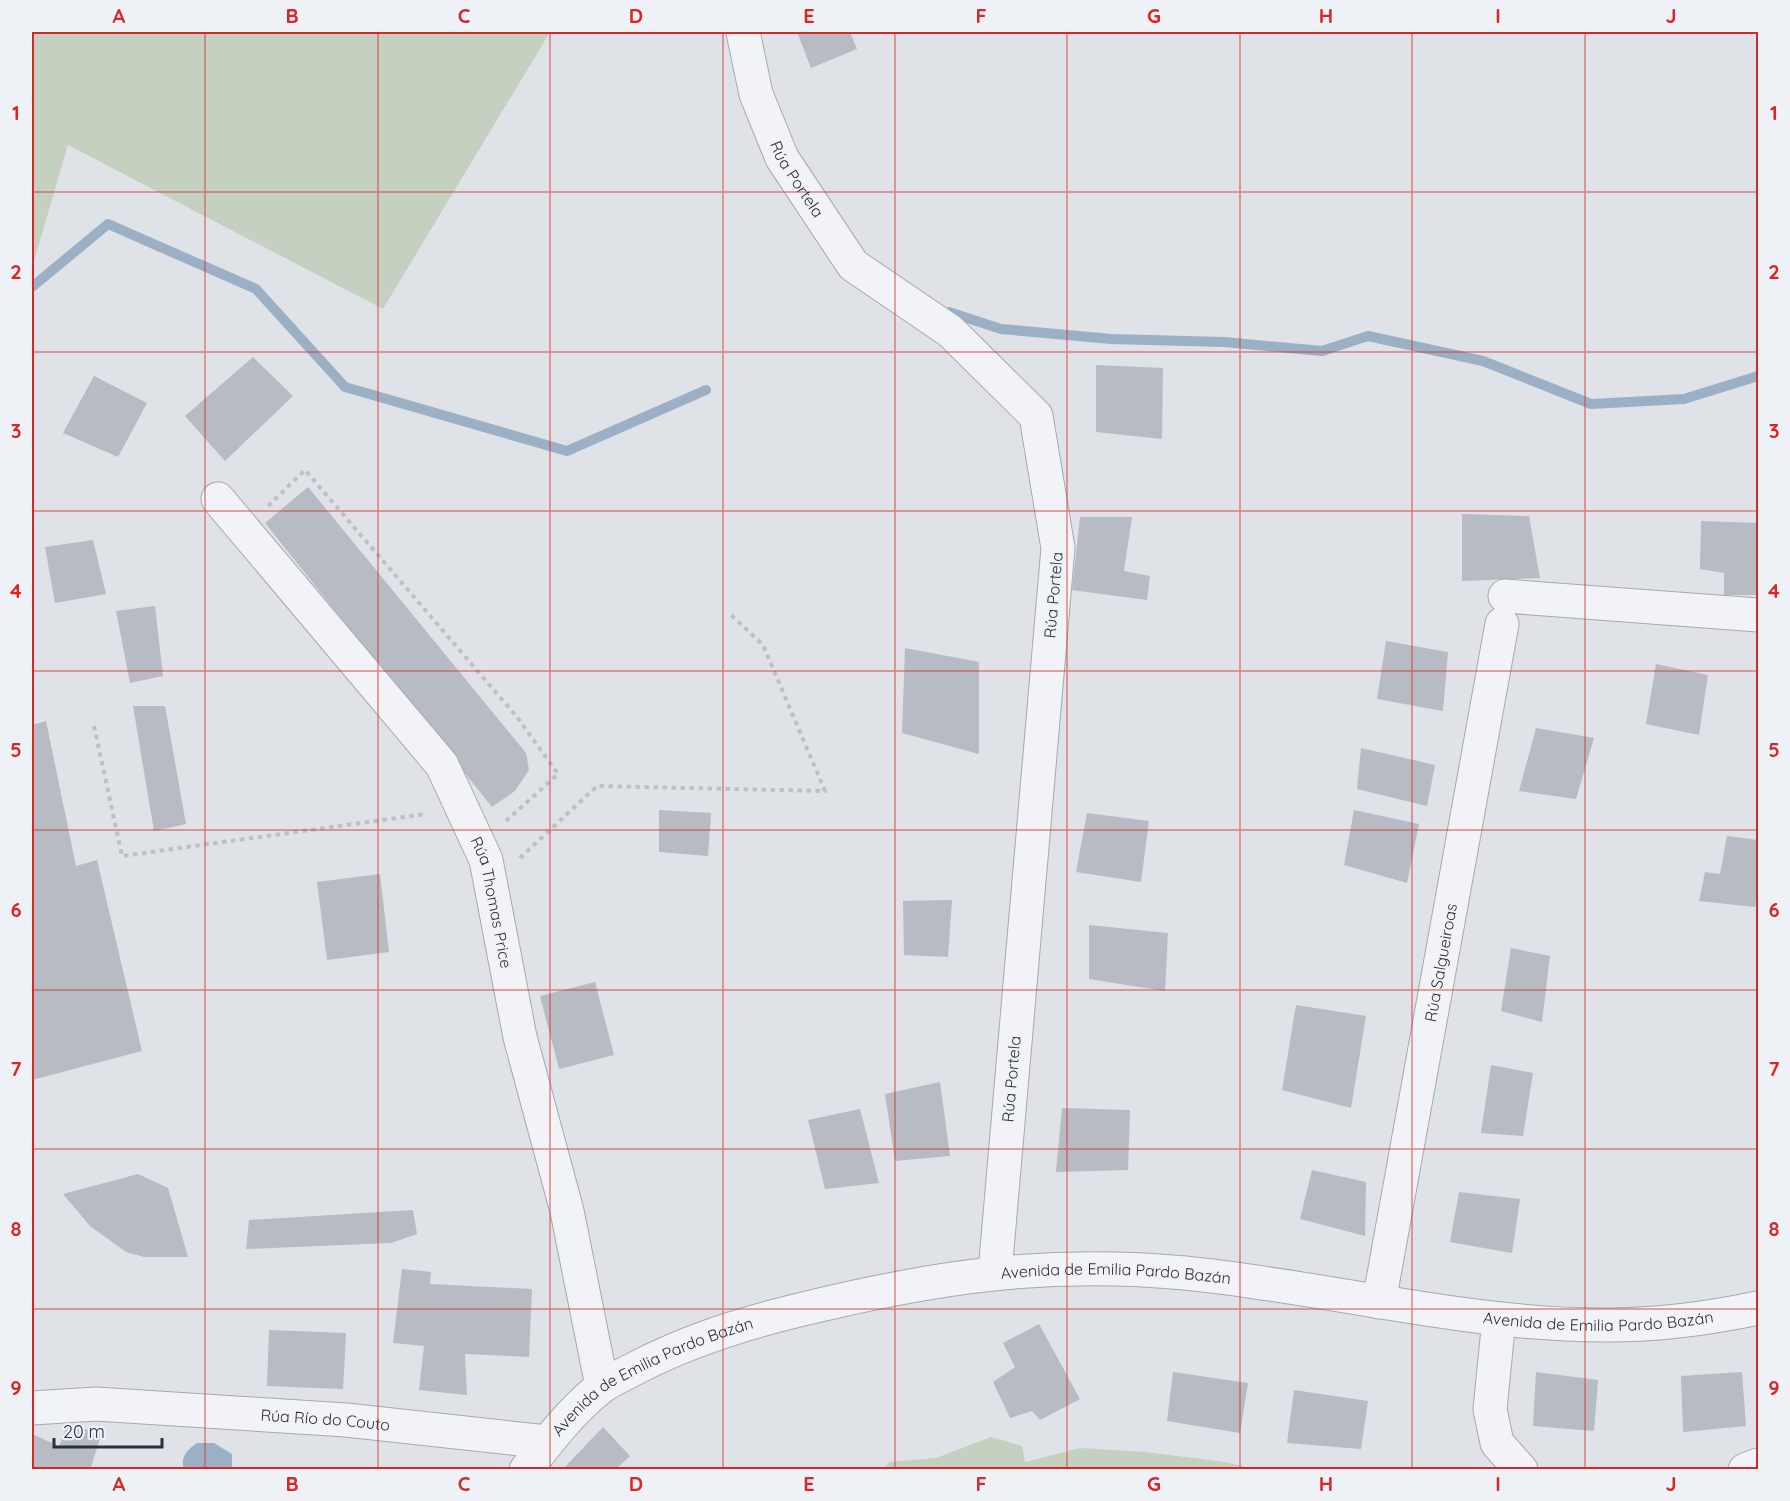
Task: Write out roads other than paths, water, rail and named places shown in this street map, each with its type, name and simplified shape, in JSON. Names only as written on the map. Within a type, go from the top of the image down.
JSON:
[{"type":"street","name":"Rúa Portela","points":[[743,32],[756,94],[782,158],[854,265],[950,331],[1036,416],[1058,548],[995,1272]]},
{"type":"street","name":"Rúa Thomas Price","points":[[218,499],[442,765],[486,860],[520,1037],[567,1211],[602,1386]]},
{"type":"street","name":"Rúa Salgueiroas","points":[[1379,1302],[1503,610],[1758,615]]},
{"type":"street","name":"Avenida de Emilia Pardo Bazán","points":[[526,1470],[548,1442],[602,1386],[675,1347],[738,1325],[894,1287],[995,1272],[1079,1266],[1186,1273],[1499,1319],[1610,1325],[1713,1318],[1758,1308]]},
{"type":"street","points":[[1499,1319],[1490,1409],[1497,1443],[1521,1470]]},
{"type":"street","name":"Rúa Río do Couto","points":[[32,1408],[96,1404],[346,1420],[548,1442]]},
{"type":"street","points":[[1745,1470],[1758,1466]]},
{"type":"water","points":[[197,1443],[214,1443],[232,1454],[232,1469],[184,1469],[185,1454]]},
{"type":"waterway","points":[[32,287],[108,224],[256,289],[345,387],[567,451],[706,390]]},
{"type":"waterway","points":[[949,312],[1001,329],[1111,339],[1224,342],[1322,351],[1368,336],[1483,361],[1591,404],[1684,399],[1758,376]]}]
